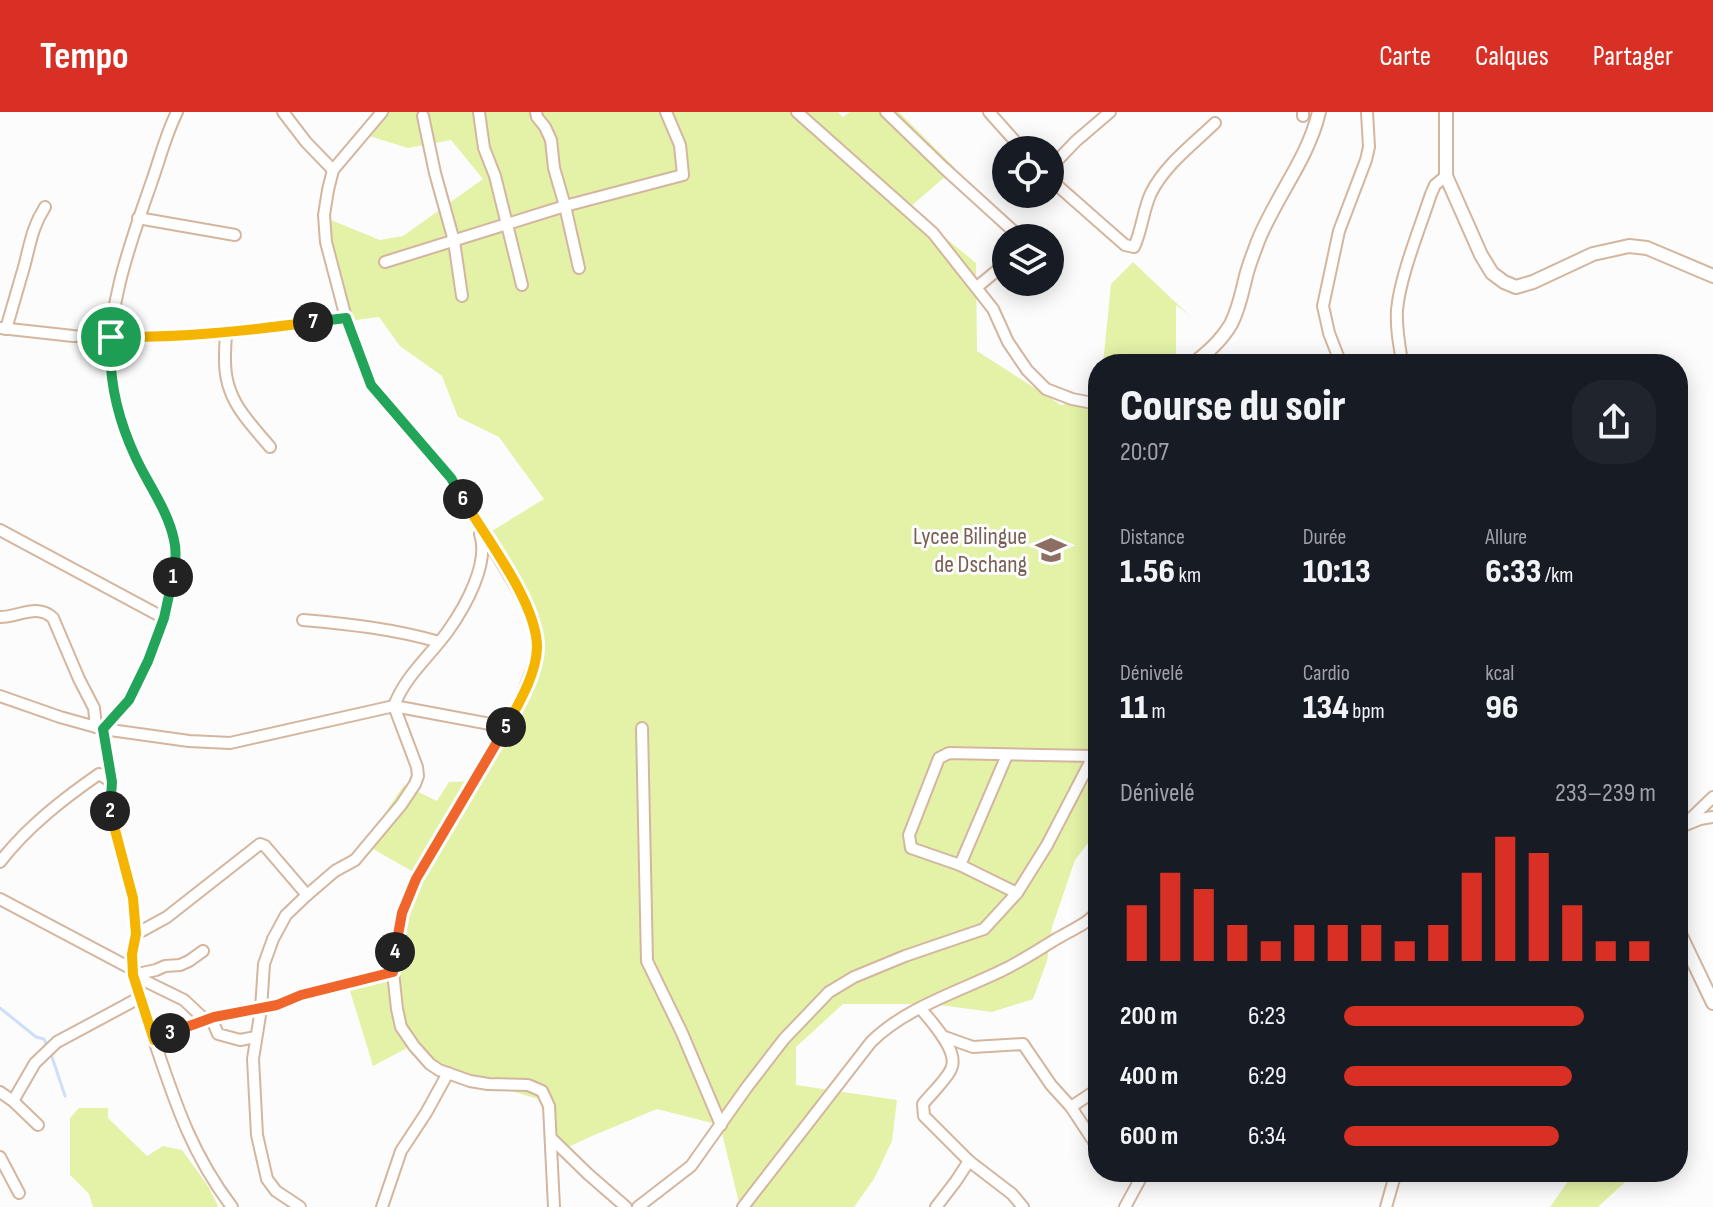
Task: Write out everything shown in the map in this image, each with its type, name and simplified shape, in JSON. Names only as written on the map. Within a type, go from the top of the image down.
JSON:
[{"type":"street","points":[[100,728],[129,700],[148,661],[164,618],[176,560],[174,539],[123,427],[110,355],[115,308],[129,247],[177,112]]},
{"type":"street","points":[[283,112],[333,170]]},
{"type":"street","points":[[382,112],[333,170],[324,215],[326,242],[346,318],[371,385],[451,478],[492,544],[533,620],[537,646],[535,662],[520,701],[416,879],[402,913],[393,972],[397,1009],[401,1027],[430,1064],[470,1081],[528,1085],[542,1091],[549,1106],[554,1207]]},
{"type":"street","points":[[479,112],[484,148],[495,176],[522,285]]},
{"type":"street","points":[[536,112],[551,140],[554,168],[579,268]]},
{"type":"street","points":[[385,262],[565,206],[683,175],[680,145],[666,112]]},
{"type":"street","points":[[797,112],[933,233],[993,309],[1008,342],[1027,370],[1046,389],[1088,402]]},
{"type":"street","points":[[886,112],[1006,224]]},
{"type":"street","points":[[989,112],[1010,136]]},
{"type":"street","points":[[1204,354],[1216,345],[1231,324],[1259,239],[1308,148],[1319,112]]},
{"type":"street","points":[[1337,354],[1323,306],[1339,231],[1369,147],[1367,112]]},
{"type":"street","points":[[1446,112],[1446,176],[1486,264],[1504,282],[1516,287],[1593,254],[1629,246],[1647,248],[1713,276]]},
{"type":"street","points":[[1064,153],[1104,113]]},
{"type":"street","points":[[423,116],[454,241],[462,296]]},
{"type":"street","points":[[1064,191],[1125,245],[1134,247],[1152,190],[1170,167],[1215,123]]},
{"type":"street","points":[[1401,354],[1397,308],[1402,282],[1435,185],[1446,176]]},
{"type":"street","points":[[45,207],[30,238],[3,328],[73,336],[156,337],[226,333],[346,318]]},
{"type":"street","points":[[138,218],[235,235]]},
{"type":"street","points":[[977,287],[992,275]]},
{"type":"street","points":[[226,333],[224,364],[230,391],[247,419],[270,447]]},
{"type":"street","points":[[300,1207],[276,1191],[267,1179],[257,1135],[253,1059],[267,952],[286,915],[335,871],[355,860],[415,784],[417,767],[394,706],[410,676],[449,630],[469,594],[481,565],[483,543],[475,520]]},
{"type":"street","points":[[0,530],[164,618]]},
{"type":"street","points":[[0,617],[34,610],[45,611],[53,618],[94,708],[112,782],[109,809],[133,898],[136,934],[132,954],[133,975]]},
{"type":"street","points":[[303,620],[394,631],[439,642]]},
{"type":"street","points":[[0,696],[100,728],[189,741],[230,743],[394,706],[506,727]]},
{"type":"street","points":[[642,728],[647,961],[721,1125]]},
{"type":"street","points":[[1017,893],[960,865],[911,848],[909,835],[939,758],[949,753],[1088,752]]},
{"type":"street","points":[[960,865],[1007,755]]},
{"type":"street","points":[[638,1207],[691,1166],[784,1039],[829,992],[854,977],[905,956],[984,929],[1017,893],[1047,845],[1088,767]]},
{"type":"street","points":[[0,862],[26,832],[76,790],[99,774],[112,782]]},
{"type":"street","points":[[1688,820],[1713,797]]},
{"type":"street","points":[[1688,824],[1713,817]]},
{"type":"street","points":[[136,934],[167,917],[260,844],[307,895]]},
{"type":"street","points":[[0,899],[132,969],[173,1099],[201,1162],[232,1207]]},
{"type":"street","points":[[743,1207],[885,1028],[1007,968],[1088,918]]},
{"type":"street","points":[[133,975],[180,965],[203,951]]},
{"type":"street","points":[[1688,951],[1713,1003]]},
{"type":"street","points":[[154,1040],[207,1019],[277,1005],[301,995],[393,972]]},
{"type":"street","points":[[133,975],[184,1000],[212,1020],[218,1034],[240,1040],[256,1037]]},
{"type":"street","points":[[13,1101],[35,1063],[57,1042],[139,998]]},
{"type":"street","points":[[921,1009],[942,1036],[953,1057],[953,1068],[923,1104],[924,1116],[969,1161],[1012,1194],[1023,1207]]},
{"type":"street","points":[[942,1036],[973,1047],[1023,1044],[1088,1133]]},
{"type":"street","points":[[382,1207],[401,1151],[448,1073]]},
{"type":"street","points":[[0,1092],[38,1125]]},
{"type":"street","points":[[1071,1107],[1088,1096]]},
{"type":"street","points":[[551,1138],[623,1205]]},
{"type":"street","points":[[0,1157],[19,1193]]},
{"type":"street","points":[[936,1207],[969,1161]]},
{"type":"street","points":[[1125,1207],[1139,1182]]},
{"type":"street","points":[[1386,1207],[1393,1182]]},
{"type":"green space","points":[[384,112],[838,112],[843,117],[850,112],[899,112],[955,168],[909,208],[976,263],[977,351],[1061,405],[1088,399],[1088,843],[1075,860],[1052,927],[1047,961],[1033,999],[992,1012],[932,1004],[843,1004],[796,1047],[796,1085],[897,1100],[892,1141],[874,1179],[854,1207],[740,1207],[720,1125],[657,1109],[551,1155],[545,1101],[501,1088],[445,1080],[416,1057],[409,1047],[373,1066],[347,981],[392,974],[397,935],[419,875],[364,844],[404,785],[437,801],[449,782],[476,781],[535,659],[533,622],[487,534],[544,499],[499,437],[458,417],[442,376],[400,346],[379,317],[348,321],[326,218],[380,240],[403,236],[483,179],[451,140],[408,148],[366,135]]},
{"type":"green space","points":[[1133,262],[1190,316],[1176,305],[1176,354],[1104,354],[1111,284]]},
{"type":"green space","points":[[79,1108],[108,1108],[108,1118],[147,1156],[163,1146],[182,1150],[208,1186],[218,1206],[93,1207],[89,1194],[70,1175],[70,1118]]},
{"type":"green space","points":[[1568,1182],[1625,1182],[1598,1207],[1550,1207]]},
{"type":"waterway","points":[[0,1008],[36,1037],[44,1039],[48,1048]]},
{"type":"waterway","points":[[51,1054],[65,1096]]},
{"type":"place","name":"Lycee Bilingue de Dschang","points":[[1051,550]]},
{"type":"route","points":[[346,318],[371,385],[451,478],[492,544],[533,620],[537,646],[535,662],[520,701],[416,879],[402,913],[393,972],[301,995],[277,1005],[214,1017],[154,1040],[133,975],[132,954],[136,934],[133,898],[109,809],[112,782],[103,729],[129,700],[148,661],[164,618],[176,560],[174,539],[166,518],[123,427],[112,378],[111,337],[226,333],[346,318]]}]
